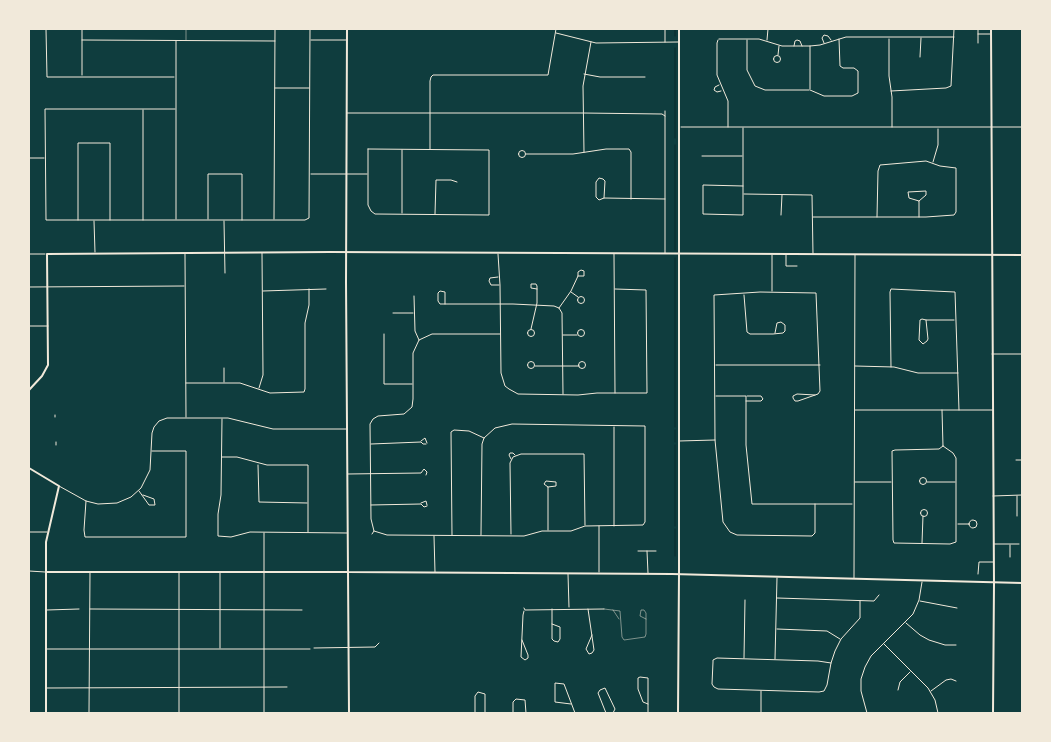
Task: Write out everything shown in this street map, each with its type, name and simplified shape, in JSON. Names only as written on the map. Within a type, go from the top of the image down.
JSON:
[{"type":"main road","points":[[347,29],[346,252],[349,713]]},
{"type":"main road","points":[[678,29],[678,713]]},
{"type":"main road","points":[[991,29],[994,583],[992,713]]},
{"type":"main road","points":[[29,390],[47,369],[47,254],[346,252],[1022,255]]},
{"type":"main road","points":[[29,468],[59,486],[46,546],[46,713]]},
{"type":"main road","points":[[46,572],[600,573],[1022,583]]},
{"type":"street","points":[[46,29],[47,77],[175,77]]},
{"type":"street","points":[[82,29],[82,77]]},
{"type":"street","points":[[274,220],[275,29]]},
{"type":"street","points":[[176,109],[45,109],[46,220],[305,220],[309,218],[310,29]]},
{"type":"street","points":[[430,149],[430,81],[433,75],[548,75],[556,29]]},
{"type":"street","points":[[665,29],[665,42]]},
{"type":"street","points":[[768,29],[768,41]]},
{"type":"street","points":[[891,91],[949,88],[952,82],[954,29]]},
{"type":"street","points":[[978,29],[978,43]]},
{"type":"street","points":[[556,32],[591,42],[678,42]]},
{"type":"street","points":[[978,34],[991,34]]},
{"type":"street","points":[[824,44],[822,39],[824,35],[828,36],[831,41]]},
{"type":"street","points":[[728,127],[728,101],[719,84],[717,75],[718,38],[768,41],[780,45],[810,46],[824,44],[839,38],[954,38]]},
{"type":"street","points":[[747,39],[747,70],[756,86],[765,90],[810,90],[824,96],[852,96],[857,94],[858,72],[855,69],[840,66],[839,38]]},
{"type":"street","points":[[889,38],[892,128]]},
{"type":"street","points":[[920,57],[921,38]]},
{"type":"street","points":[[82,40],[275,41]]},
{"type":"street","points":[[310,40],[347,40]]},
{"type":"street","points":[[794,46],[795,41],[798,40],[801,41],[802,46]]},
{"type":"street","points":[[176,41],[176,220]]},
{"type":"street","points":[[584,152],[584,74],[591,42]]},
{"type":"street","points":[[778,56],[780,45]]},
{"type":"street","points":[[810,46],[810,90]]},
{"type":"street","points":[[584,74],[600,77],[645,77]]},
{"type":"street","points":[[719,84],[715,87],[715,91],[723,90]]},
{"type":"street","points":[[274,88],[310,88]]},
{"type":"street","points":[[143,109],[143,220]]},
{"type":"street","points":[[665,111],[666,254]]},
{"type":"street","points":[[346,113],[583,113],[662,114],[665,116]]},
{"type":"street","points":[[679,127],[1022,127]]},
{"type":"street","points":[[743,128],[743,156],[743,186],[743,215],[708,215],[703,212],[703,185],[743,186]]},
{"type":"street","points":[[933,162],[938,145],[938,128]]},
{"type":"street","points":[[78,220],[78,143],[110,143],[110,221]]},
{"type":"street","points":[[368,149],[430,149],[489,150],[489,215],[379,215],[372,212],[368,204],[368,149]]},
{"type":"street","points":[[402,149],[402,215]]},
{"type":"street","points":[[526,154],[573,154],[608,149],[631,149],[631,199]]},
{"type":"street","points":[[702,156],[743,156]]},
{"type":"street","points":[[29,158],[45,158]]},
{"type":"street","points":[[814,216],[877,217],[919,217],[952,215],[956,212],[956,168],[940,166],[933,162],[880,165],[878,171],[877,217]]},
{"type":"street","points":[[208,220],[208,174],[242,174],[242,220]]},
{"type":"street","points":[[310,174],[368,174]]},
{"type":"street","points":[[604,198],[605,181],[599,178],[596,181],[596,197],[600,200],[604,198],[665,199]]},
{"type":"street","points":[[434,215],[436,180],[457,182]]},
{"type":"street","points":[[919,201],[908,198],[908,192],[926,191],[926,195],[919,201],[919,217]]},
{"type":"street","points":[[743,194],[812,195],[814,216],[813,254]]},
{"type":"street","points":[[782,194],[782,215]]},
{"type":"street","points":[[224,220],[225,273]]},
{"type":"street","points":[[94,221],[95,253]]},
{"type":"street","points":[[185,252],[186,418]]},
{"type":"street","points":[[259,389],[263,375],[262,252]]},
{"type":"street","points":[[498,253],[500,373],[502,381],[509,390],[523,395],[647,394],[646,290],[615,289]]},
{"type":"street","points":[[29,254],[47,254]]},
{"type":"street","points":[[614,254],[615,393]]},
{"type":"street","points":[[772,254],[772,292]]},
{"type":"street","points":[[786,254],[786,266],[797,266]]},
{"type":"street","points":[[854,254],[854,579]]},
{"type":"street","points":[[559,308],[571,291],[578,276]]},
{"type":"street","points":[[499,277],[491,278],[489,281],[492,285],[500,285]]},
{"type":"street","points":[[29,287],[185,286]]},
{"type":"street","points":[[186,382],[243,383],[273,394],[304,392],[305,323],[309,305],[309,289]]},
{"type":"street","points":[[262,291],[326,289]]},
{"type":"street","points":[[531,329],[536,306],[537,289]]},
{"type":"street","points":[[891,367],[891,289],[955,292],[959,410]]},
{"type":"street","points":[[445,304],[445,292],[440,291],[438,293],[440,304],[445,304],[500,304],[554,306],[559,308],[562,313],[563,395]]},
{"type":"street","points":[[571,291],[578,297]]},
{"type":"street","points":[[815,395],[797,394],[793,398],[797,401],[815,395],[820,391],[816,294],[772,292],[714,295],[715,440],[724,524],[730,532],[742,535],[815,535],[816,504]]},
{"type":"street","points":[[744,294],[746,332],[750,334],[775,333],[785,332],[782,323],[777,323],[775,333]]},
{"type":"street","points":[[414,296],[415,331],[419,340]]},
{"type":"street","points":[[393,313],[414,313]]},
{"type":"street","points":[[926,320],[928,339],[923,344],[919,340],[920,320],[924,319],[955,320]]},
{"type":"street","points":[[29,326],[48,326]]},
{"type":"street","points":[[384,334],[384,384],[413,384]]},
{"type":"street","points":[[374,531],[370,505],[370,425],[373,419],[383,415],[400,415],[410,410],[413,404],[413,353],[419,340],[432,334],[500,334]]},
{"type":"street","points":[[562,335],[578,334]]},
{"type":"street","points":[[992,354],[1022,354]]},
{"type":"street","points":[[715,365],[820,365]]},
{"type":"street","points":[[534,366],[579,366]]},
{"type":"street","points":[[854,366],[891,367],[918,373],[958,373]]},
{"type":"street","points":[[224,368],[224,382]]},
{"type":"street","points":[[716,396],[761,396],[763,398],[761,401],[746,401]]},
{"type":"street","points":[[746,396],[746,445],[752,503],[758,505],[854,504]]},
{"type":"street","points":[[854,410],[993,410]]},
{"type":"street","points":[[942,410],[943,446],[953,452],[956,458],[956,543],[894,542],[893,450],[939,449],[943,446]]},
{"type":"street","points":[[59,486],[86,501],[103,505],[117,503],[131,497],[139,491],[150,470],[152,431],[157,423],[167,418],[241,420],[269,429],[347,429]]},
{"type":"street","points":[[222,418],[221,495],[218,536],[233,537],[250,532],[348,533]]},
{"type":"street","points":[[374,531],[386,535],[481,535],[511,535],[529,535],[548,531],[571,531],[584,526],[644,525],[645,426],[506,424],[497,427],[484,438],[481,452],[481,535]]},
{"type":"street","points":[[614,427],[614,526]]},
{"type":"street","points":[[452,535],[452,431],[469,430],[484,438]]},
{"type":"street","points":[[678,441],[715,440]]},
{"type":"street","points":[[370,444],[421,442]]},
{"type":"street","points":[[86,501],[85,537],[186,537],[186,451],[152,451]]},
{"type":"street","points":[[511,535],[511,459],[509,455],[510,453],[516,455]]},
{"type":"street","points":[[511,459],[516,455],[522,454],[584,454],[584,526]]},
{"type":"street","points":[[222,456],[237,457],[272,466],[308,466],[308,532]]},
{"type":"street","points":[[1016,460],[1022,460]]},
{"type":"street","points":[[258,463],[259,502],[308,503]]},
{"type":"street","points":[[347,474],[421,473]]},
{"type":"street","points":[[548,487],[556,486],[556,482],[545,481],[544,485],[548,487],[548,531]]},
{"type":"street","points":[[854,482],[892,482]]},
{"type":"street","points":[[927,482],[956,482]]},
{"type":"street","points":[[139,491],[149,505],[154,505],[154,499],[143,495]]},
{"type":"street","points":[[1017,495],[1017,516]]},
{"type":"street","points":[[993,496],[1022,495]]},
{"type":"street","points":[[370,505],[421,504]]},
{"type":"street","points":[[922,543],[923,516]]},
{"type":"street","points":[[957,524],[969,524]]},
{"type":"street","points":[[600,526],[600,573]]},
{"type":"street","points":[[29,532],[48,532]]},
{"type":"street","points":[[264,532],[264,713]]},
{"type":"street","points":[[434,535],[435,572]]},
{"type":"street","points":[[993,544],[1019,544]]},
{"type":"street","points":[[1010,544],[1010,557]]},
{"type":"street","points":[[638,551],[656,551]]},
{"type":"street","points":[[647,551],[648,574]]},
{"type":"street","points":[[978,574],[979,562],[993,562]]},
{"type":"street","points":[[89,713],[90,571]]},
{"type":"street","points":[[179,571],[179,713]]},
{"type":"street","points":[[220,571],[220,649]]},
{"type":"street","points":[[29,572],[46,572]]},
{"type":"street","points":[[568,573],[569,609]]},
{"type":"street","points":[[775,660],[777,577]]},
{"type":"street","points":[[867,713],[861,691],[861,679],[865,667],[871,656],[912,614],[920,600],[922,581]]},
{"type":"street","points":[[777,598],[874,601],[879,596]]},
{"type":"street","points":[[744,658],[745,600]]},
{"type":"street","points":[[920,600],[957,608]]},
{"type":"street","points":[[831,663],[744,658],[714,659],[712,684],[717,688],[824,690],[827,686],[831,663],[841,639],[860,618],[860,601]]},
{"type":"street","points":[[522,640],[528,655],[528,658],[525,660],[521,658],[522,640],[524,613],[524,609],[604,609]]},
{"type":"street","points":[[552,609],[552,624],[552,640],[558,641],[560,639],[560,627],[552,624]]},
{"type":"street","points":[[588,609],[592,635],[594,651],[589,654],[586,649],[592,635]]},
{"type":"street","points":[[46,610],[79,610]]},
{"type":"street","points":[[90,610],[302,610]]},
{"type":"street","points":[[905,622],[929,640],[956,645]]},
{"type":"street","points":[[776,629],[827,630],[841,639]]},
{"type":"street","points":[[314,648],[375,648],[379,643]]},
{"type":"street","points":[[883,643],[930,691],[935,700],[938,713]]},
{"type":"street","points":[[46,649],[310,649]]},
{"type":"street","points":[[898,690],[900,682],[911,672]]},
{"type":"street","points":[[648,704],[642,702],[638,688],[638,678],[640,677],[648,678],[648,704],[648,713]]},
{"type":"street","points":[[930,691],[946,680],[956,681]]},
{"type":"street","points":[[572,704],[555,702],[555,683],[564,684],[572,704],[575,713]]},
{"type":"street","points":[[46,688],[287,687]]},
{"type":"street","points":[[606,713],[598,693],[605,688],[615,709],[613,713]]},
{"type":"street","points":[[760,713],[761,690]]},
{"type":"street","points":[[475,713],[475,694],[478,692],[485,694],[485,713]]},
{"type":"street","points":[[513,713],[514,700],[522,699],[526,701],[526,713]]},
{"type":"lane","points":[[186,29],[186,41]]},
{"type":"lane","points":[[604,609],[620,611],[622,639],[625,640],[645,637],[646,619]]},
{"type":"lane","points":[[613,610],[620,621]]},
{"type":"waterway","points":[[675,29],[675,36]]},
{"type":"waterway","points":[[675,48],[675,138]]},
{"type":"waterway","points":[[675,145],[675,250]]},
{"type":"waterway","points":[[675,258],[675,427]]},
{"type":"waterway","points":[[675,430],[675,442]]},
{"type":"waterway","points":[[675,445],[675,526]]},
{"type":"waterway","points":[[675,529],[675,556]]}]
